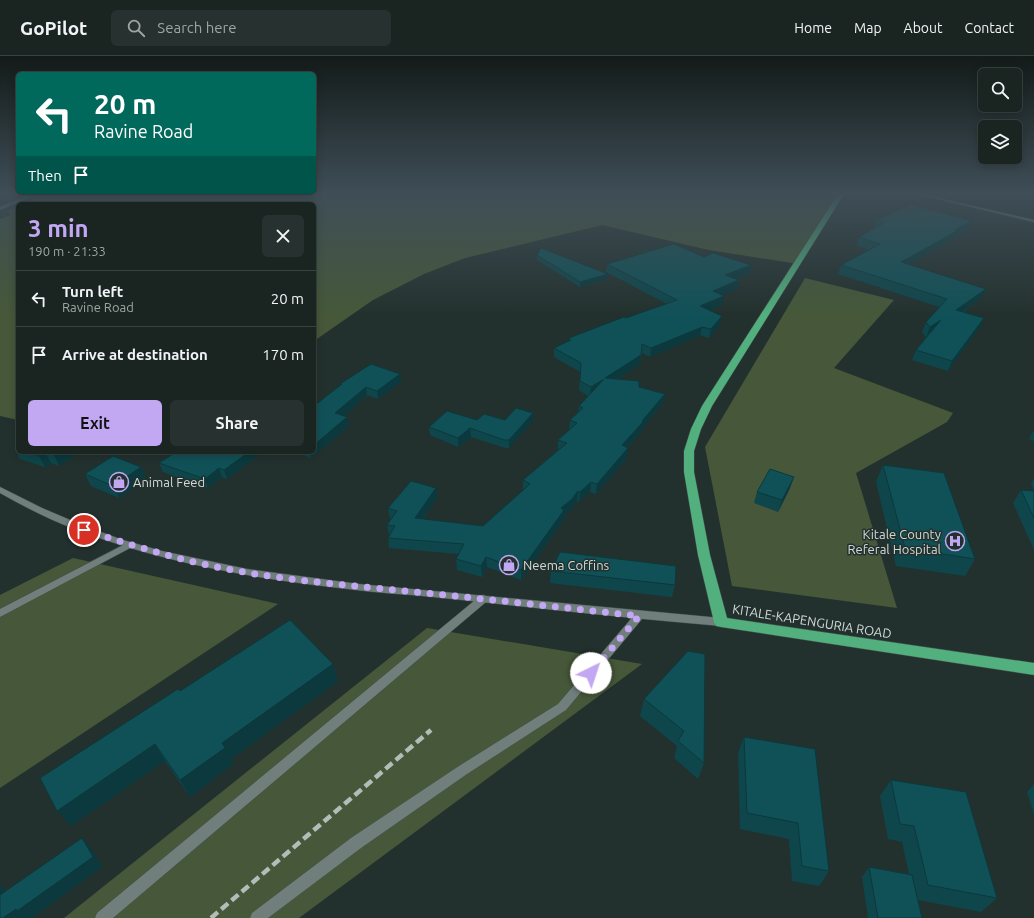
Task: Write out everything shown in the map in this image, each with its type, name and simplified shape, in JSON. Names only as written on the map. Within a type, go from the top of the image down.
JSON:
[{"type":"highway","name":"KITALE-KAPENGURIA ROAD","points":[[816,234],[707,406],[696,429],[689,451],[690,472],[704,555],[721,622],[1034,669]]},
{"type":"street","points":[[0,490],[69,525],[129,545],[179,559],[228,569],[335,585],[639,616],[721,622]]},
{"type":"street","points":[[0,613],[129,545]]},
{"type":"street","points":[[102,918],[483,599]]},
{"type":"street","points":[[257,918],[362,839],[462,770],[562,707],[639,616]]},
{"type":"green space","points":[[0,234],[16,234],[16,420],[0,416]]},
{"type":"green space","points":[[316,234],[564,234],[465,258],[424,274],[373,300],[316,340]]},
{"type":"green space","points":[[641,234],[816,234],[798,264],[709,250]]},
{"type":"green space","points":[[805,278],[894,300],[834,368],[953,413],[947,422],[856,473],[897,608],[732,586],[705,447]]},
{"type":"green space","points":[[73,558],[278,604],[0,788],[0,595]]},
{"type":"green space","points":[[427,628],[642,664],[299,918],[64,918]]},
{"type":"building","points":[[864,234],[951,234],[901,262],[986,289],[956,310],[984,318],[952,361],[916,350],[941,320],[930,327],[926,322],[947,299],[841,265],[880,244],[859,237]]},
{"type":"building","points":[[674,244],[704,257],[713,253],[751,265],[725,275],[739,280],[713,291],[724,296],[700,306],[722,316],[711,329],[702,327],[651,348],[642,344],[641,355],[605,378],[639,381],[639,387],[665,394],[642,421],[643,422],[622,445],[628,448],[597,484],[591,482],[580,492],[578,491],[572,499],[561,508],[564,510],[521,570],[486,557],[481,566],[456,559],[464,544],[388,538],[395,526],[387,525],[397,511],[388,508],[411,481],[436,488],[415,518],[483,526],[530,484],[523,480],[567,443],[558,440],[577,423],[570,420],[583,408],[579,406],[604,379],[591,387],[580,381],[581,363],[554,348],[571,340],[569,338],[624,317],[626,318],[677,300],[607,264]]},
{"type":"building","points":[[541,248],[608,274],[580,282],[537,255]]},
{"type":"building","points":[[371,364],[400,374],[377,391],[366,387],[335,413],[347,417],[316,443],[316,404],[342,384],[340,384]]},
{"type":"building","points":[[516,408],[533,413],[509,440],[504,440],[470,428],[458,438],[429,427],[447,411],[477,420],[484,414],[505,420]]},
{"type":"building","points":[[173,454],[246,454],[224,470],[219,468],[205,479],[159,463]]},
{"type":"building","points":[[113,456],[141,467],[113,486],[85,474]]},
{"type":"building","points":[[883,465],[944,473],[975,559],[905,548]]},
{"type":"building","points":[[770,469],[794,477],[782,500],[757,492]]},
{"type":"building","points":[[1021,490],[1034,491],[1034,518]]},
{"type":"building","points":[[560,552],[676,566],[675,585],[551,571]]},
{"type":"building","points":[[290,620],[333,664],[222,743],[225,748],[180,780],[155,744],[57,811],[40,778],[178,689],[180,691]]},
{"type":"building","points":[[688,651],[705,654],[704,763],[678,741],[684,731],[644,699]]},
{"type":"building","points":[[744,737],[815,749],[829,871],[802,866],[798,823],[747,813]]},
{"type":"building","points":[[891,780],[966,792],[997,898],[928,885],[914,826],[900,824]]},
{"type":"building","points":[[82,838],[93,857],[17,911],[16,909],[3,918],[0,918],[0,895]]},
{"type":"building","points":[[869,867],[912,875],[922,918],[878,918]]},
{"type":"railway","points":[[211,918],[431,730]]},
{"type":"place","name":"Animal Feed","points":[[119,482]]},
{"type":"place","name":"Kitale County Referal Hospital","points":[[955,541]]},
{"type":"place","name":"Neema Coffins","points":[[509,565]]},
{"type":"route","points":[[84,530],[129,545],[179,559],[271,576],[335,585],[639,616],[591,673]]}]
